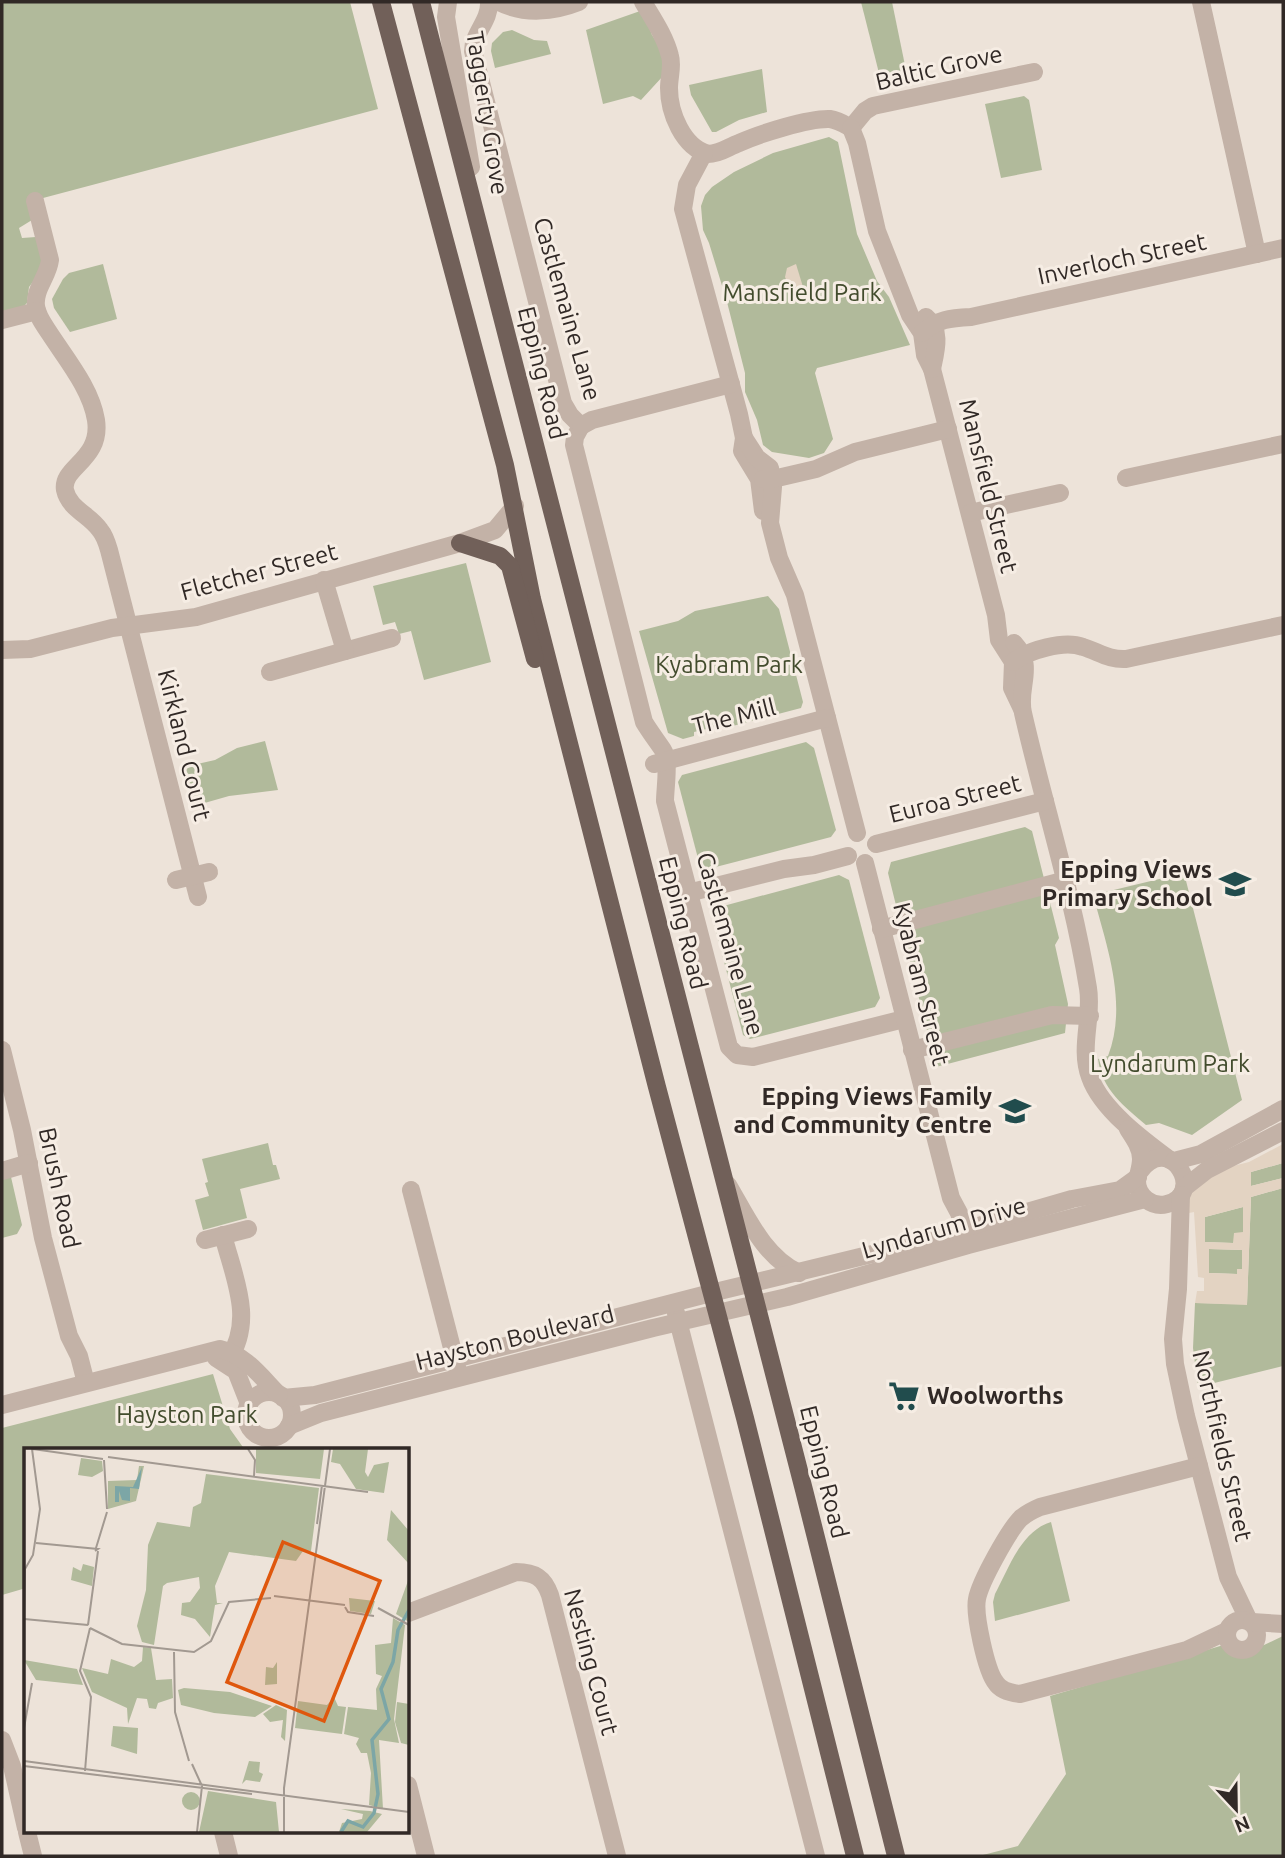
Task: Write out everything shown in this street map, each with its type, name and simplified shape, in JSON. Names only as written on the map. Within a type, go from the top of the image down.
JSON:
[{"type":"main road","points":[[382,2],[461,294],[514,506],[532,599],[855,1856]]},
{"type":"main road","name":"Epping Road","points":[[421,2],[895,1856]]},
{"type":"main road","points":[[460,543],[500,556],[510,566],[545,696],[569,743]]},
{"type":"street","name":"Taggerty Grove","points":[[448,2],[446,17],[481,231]]},
{"type":"street","name":"Castlemaine Lane","points":[[489,2],[486,17],[475,37],[473,51],[563,402],[580,426],[574,445],[644,722],[657,745],[663,750],[660,762],[665,802],[729,1047],[737,1055],[753,1057],[904,1019]]},
{"type":"street","name":"Taggerty Grove","points":[[499,2],[551,10],[579,2]]},
{"type":"street","points":[[643,2],[671,59],[669,92],[675,117],[694,147],[704,153],[714,154],[756,136],[824,120],[840,122],[851,128],[857,143],[877,231],[910,315],[930,330]]},
{"type":"street","points":[[661,2],[659,20],[662,36]]},
{"type":"street","points":[[1201,2],[1257,254]]},
{"type":"street","points":[[481,29],[519,5]]},
{"type":"street","name":"Baltic Grove","points":[[851,128],[864,111],[873,106],[1034,72]]},
{"type":"street","points":[[704,153],[687,185],[683,209],[732,384],[744,438],[767,475],[827,465],[855,452],[948,429]]},
{"type":"street","points":[[2,320],[37,311],[38,288],[49,268],[50,260],[36,201]]},
{"type":"street","name":"Inverloch Street","points":[[930,330],[971,317],[1283,248]]},
{"type":"street","name":"Kirkland Court","points":[[37,311],[93,408],[96,421],[95,444],[68,476],[66,493],[75,508],[91,520],[105,537],[198,897]]},
{"type":"street","name":"Mansfield Street","points":[[930,330],[933,369],[996,615],[999,640],[1021,660],[1012,688],[1022,709],[1066,880],[1088,985],[1090,1016],[1086,1055],[1089,1077],[1099,1096],[1123,1120],[1172,1160]]},
{"type":"street","points":[[580,426],[592,420],[732,384]]},
{"type":"street","points":[[1126,478],[1283,444]]},
{"type":"street","name":"Kyabram Street","points":[[767,475],[770,523],[779,558],[795,595],[827,718],[854,850],[881,929],[951,1198],[950,1215],[961,1238]]},
{"type":"street","points":[[970,513],[1060,493]]},
{"type":"street","name":"Fletcher Street","points":[[2,650],[30,649],[112,628],[196,617],[460,543],[495,530],[514,506]]},
{"type":"street","points":[[324,580],[345,651]]},
{"type":"street","points":[[1021,660],[1076,646],[1113,660],[1126,659],[1283,625]]},
{"type":"street","points":[[270,672],[392,638]]},
{"type":"street","name":"The Mill","points":[[660,762],[827,718]]},
{"type":"street","name":"Euroa Street","points":[[854,850],[866,834],[876,844],[1045,801]]},
{"type":"street","points":[[688,892],[784,869],[814,865],[854,850]]},
{"type":"street","points":[[881,929],[1066,880]]},
{"type":"street","points":[[912,1051],[1052,1015],[1090,1016]]},
{"type":"street","name":"Brush Road","points":[[2,1050],[29,1163],[43,1238],[69,1336],[79,1356],[81,1385]]},
{"type":"street","points":[[1178,1241],[1161,1212],[1147,1201],[1139,1189],[1139,1174],[1153,1159],[1172,1160],[1201,1154],[1283,1109]]},
{"type":"street","name":"Mansfield Street","points":[[1123,1120],[1137,1143],[1141,1157],[1139,1174]]},
{"type":"street","points":[[1147,1201],[1166,1205],[1175,1201],[1182,1191],[1208,1170],[1283,1131]]},
{"type":"street","points":[[1172,1160],[1183,1173],[1182,1191]]},
{"type":"street","points":[[2,1171],[29,1163]]},
{"type":"street","points":[[721,1174],[755,1231],[776,1259],[799,1273]]},
{"type":"street","name":"Lyndarum Drive","points":[[756,1305],[935,1256],[961,1238],[1072,1199],[1120,1190],[1139,1174]]},
{"type":"street","points":[[411,1190],[459,1378]]},
{"type":"street","name":"Northfields Street","points":[[1182,1191],[1173,1339],[1175,1364],[1228,1577],[1250,1621]]},
{"type":"street","name":"Lyndarum Drive","points":[[750,1284],[930,1240],[961,1238],[1147,1201]]},
{"type":"street","points":[[229,1357],[243,1326],[242,1312],[214,1238],[248,1229]]},
{"type":"street","name":"Hayston Boulevard","points":[[281,1396],[315,1395],[750,1284]]},
{"type":"street","points":[[673,1303],[816,1856]]},
{"type":"street","name":"Hayston Boulevard","points":[[287,1429],[321,1413],[756,1305]]},
{"type":"street","points":[[2,1405],[202,1354],[229,1357],[248,1362],[281,1396],[291,1411],[284,1448]]},
{"type":"street","points":[[229,1357],[249,1404]]},
{"type":"street","points":[[265,1448],[251,1430],[246,1417],[249,1404],[253,1398],[265,1393],[281,1396]]},
{"type":"street","points":[[256,1434],[268,1438],[287,1429]]},
{"type":"street","points":[[1199,1466],[1040,1507],[1025,1514],[1011,1531],[979,1590],[976,1610],[992,1676],[998,1686],[1013,1693],[1029,1692],[1187,1650],[1229,1634],[1240,1619],[1263,1625],[1283,1625]]},
{"type":"street","name":"Nesting Court","points":[[410,1612],[516,1573],[528,1572],[541,1579],[550,1595],[617,1856]]},
{"type":"street","name":"Northfields Street","points":[[1228,1577],[1229,1634]]},
{"type":"street","points":[[1250,1621],[1257,1631],[1256,1640]]},
{"type":"street","points":[[1229,1634],[1235,1648],[1245,1650],[1256,1640],[1283,1625]]},
{"type":"street","points":[[2,1740],[23,1798]]},
{"type":"street","points":[[410,1793],[426,1856]]},
{"type":"street","points":[[28,1834],[33,1856]]},
{"type":"street","points":[[224,1834],[229,1856]]},
{"type":"green space","points":[[2,2],[350,2],[378,109],[28,202],[32,220],[19,228],[22,238],[36,237],[42,260],[39,274],[29,287],[27,303],[22,308],[2,313]]},
{"type":"green space","points":[[861,2],[892,2],[908,80],[882,85]]},
{"type":"green space","points":[[643,10],[652,35],[662,50],[663,76],[641,100],[633,96],[603,104],[586,30]]},
{"type":"green space","points":[[512,30],[534,40],[547,41],[551,54],[495,68],[492,43],[503,32]]},
{"type":"green space","points":[[762,69],[767,112],[712,132],[691,95],[689,85]]},
{"type":"green space","points":[[1024,96],[1029,100],[1042,170],[1001,178],[985,104]]},
{"type":"green space","name":"Mansfield Park","points":[[829,137],[838,142],[857,234],[877,281],[889,297],[910,345],[817,368],[815,373],[833,439],[824,453],[809,458],[772,452],[763,445],[757,420],[745,392],[745,373],[727,302],[703,230],[701,206],[712,187],[734,172],[773,153]]},
{"type":"green space","points":[[103,264],[117,319],[70,332],[54,308],[52,299],[69,273]]},
{"type":"green space","points":[[466,563],[491,662],[424,680],[411,631],[399,634],[395,622],[383,625],[373,586]]},
{"type":"green space","name":"Kyabram Park","points":[[768,596],[779,609],[803,702],[801,708],[725,728],[723,725],[694,732],[694,736],[683,739],[668,733],[639,631],[678,621],[695,611]]},
{"type":"green space","points":[[265,741],[278,790],[229,796],[194,806],[184,767],[215,760],[237,748]]},
{"type":"green space","points":[[806,742],[814,748],[836,830],[831,837],[708,869],[700,866],[678,782],[682,775]]},
{"type":"green space","points":[[1025,827],[1032,831],[1059,938],[1055,945],[1068,1004],[1065,1033],[936,1067],[888,873],[891,862]]},
{"type":"green space","name":"Lyndarum Park","points":[[1184,873],[1242,1100],[1192,1135],[1159,1123],[1146,1125],[1122,1104],[1109,1088],[1098,1059],[1108,1056],[1114,1036],[1116,996],[1109,955],[1093,895]]},
{"type":"green space","points":[[839,875],[849,880],[880,998],[875,1007],[750,1039],[743,1035],[712,915],[716,908]]},
{"type":"green space","points":[[268,1143],[273,1165],[276,1165],[280,1179],[240,1189],[247,1218],[203,1230],[195,1200],[209,1196],[202,1159]]},
{"type":"green space","points":[[1283,1163],[1283,1178],[1251,1186],[1251,1172]]},
{"type":"green space","points":[[11,1177],[22,1225],[17,1234],[2,1238],[2,1178]]},
{"type":"green space","points":[[1283,1188],[1283,1366],[1198,1387],[1193,1348],[1195,1303],[1247,1304],[1251,1197]]},
{"type":"green space","points":[[1243,1207],[1243,1233],[1233,1243],[1204,1242],[1205,1217]]},
{"type":"green space","points":[[1209,1249],[1243,1250],[1242,1269],[1237,1274],[1209,1273]]},
{"type":"green space","name":"Hayston Park","points":[[213,1374],[230,1429],[244,1448],[24,1448],[24,1589],[2,1595],[2,1428]]},
{"type":"green space","points":[[1051,1522],[1070,1601],[995,1621],[995,1594],[1011,1562],[1032,1533]]},
{"type":"green space","points":[[1283,1636],[1283,1856],[979,1856],[1018,1846],[1066,1774],[1050,1696],[1227,1644],[1237,1652],[1264,1645]]},
{"type":"shaded area","points":[[796,264],[803,287],[798,288],[789,286],[785,277],[787,268]]},
{"type":"shaded area","points":[[1283,1144],[1283,1163],[1251,1172],[1251,1186],[1283,1178],[1283,1188],[1251,1197],[1247,1305],[1195,1303],[1197,1291],[1204,1291],[1204,1278],[1198,1277],[1194,1212],[1184,1214],[1191,1190],[1225,1168],[1249,1162]],"holes":[[[1243,1207],[1243,1232],[1234,1233],[1233,1243],[1205,1242],[1205,1217]],[[1209,1249],[1242,1250],[1242,1269],[1237,1269],[1237,1274],[1209,1273]]]},
{"type":"place","name":"Epping Views Primary School","points":[[1235,884]]},
{"type":"place","name":"Epping Views Family and Community Centre","points":[[1015,1111]]},
{"type":"place","name":"Woolworths","points":[[904,1396]]}]
